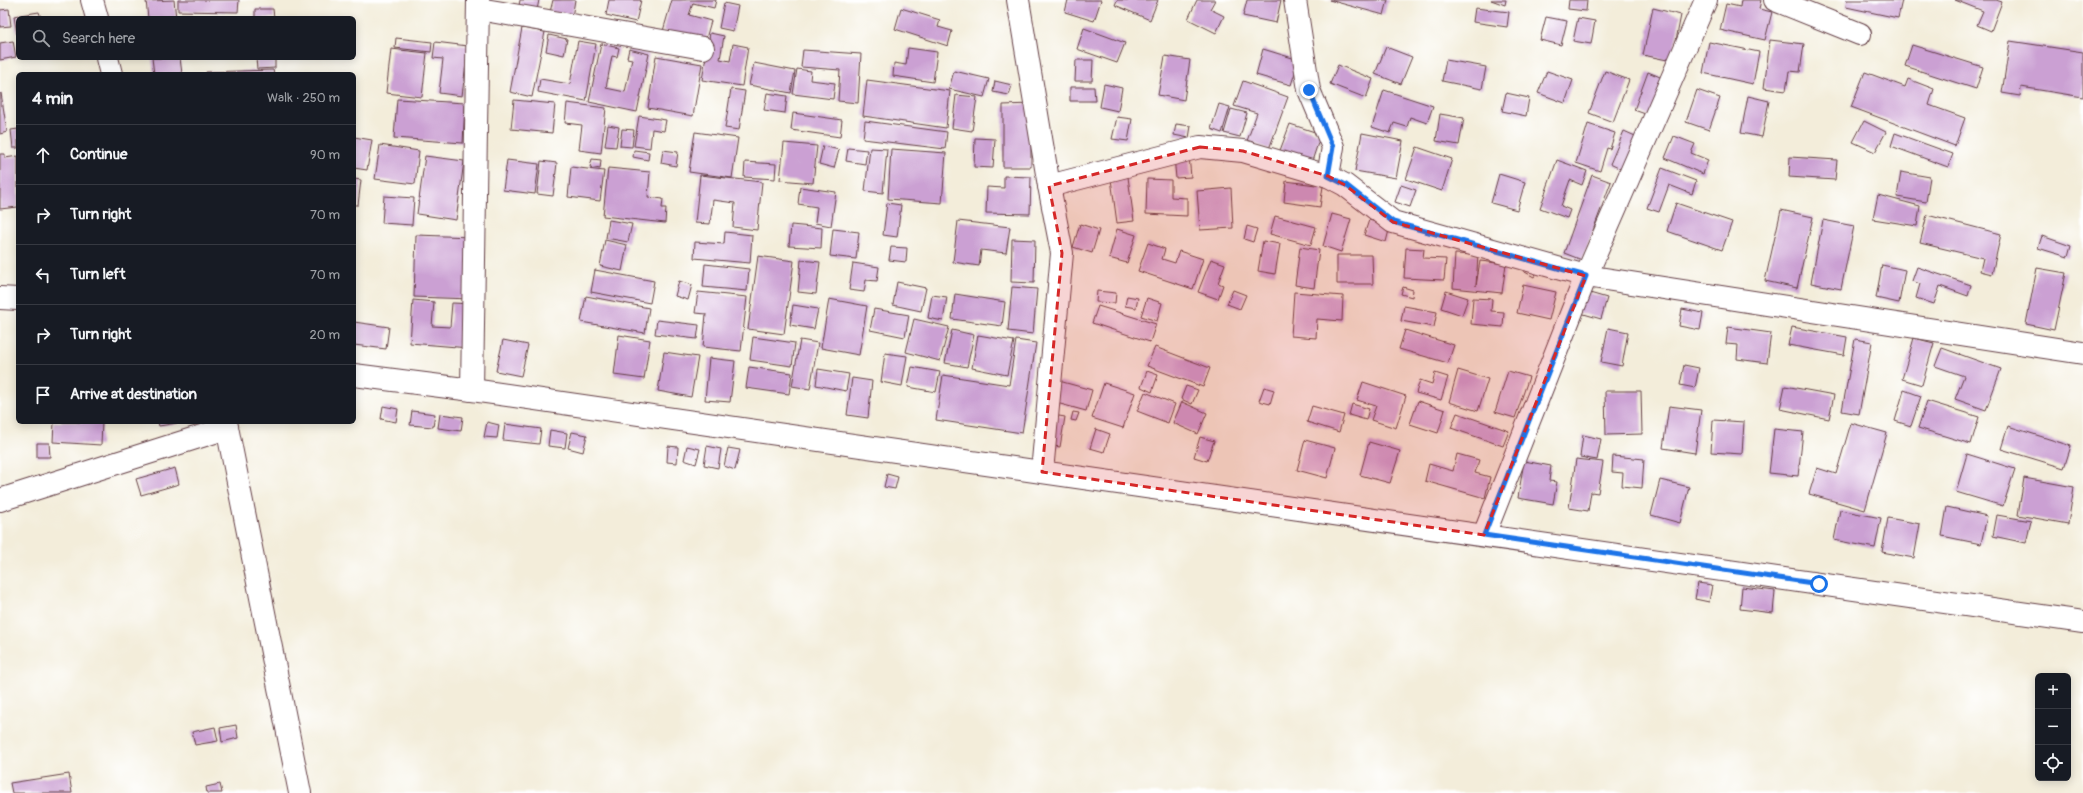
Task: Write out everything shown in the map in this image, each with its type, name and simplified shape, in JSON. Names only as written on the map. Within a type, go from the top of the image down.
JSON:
[{"type":"street","points":[[92,0],[96,16]]},
{"type":"street","points":[[1018,0],[1049,186],[1062,253],[1042,472]]},
{"type":"street","points":[[1295,0],[1309,90],[1333,147],[1328,176]]},
{"type":"street","points":[[1484,535],[1586,276],[1706,0]]},
{"type":"street","points":[[1775,0],[1860,34]]},
{"type":"street","points":[[472,390],[478,5],[703,48]]},
{"type":"street","points":[[108,60],[110,72]]},
{"type":"street","points":[[1049,186],[1200,147],[1243,151],[1328,176],[1346,185],[1393,222],[1586,276],[2083,353]]},
{"type":"street","points":[[0,298],[16,299]]},
{"type":"street","points":[[356,375],[472,390],[2083,622]]},
{"type":"street","points":[[0,500],[227,425],[300,793]]},
{"type":"highlighted area","points":[[1200,147],[1243,151],[1328,176],[1345,185],[1393,222],[1586,276],[1484,535],[1042,472],[1062,253],[1049,186]]},
{"type":"building","points":[[174,0],[176,16],[148,16],[146,1]]},
{"type":"building","points":[[178,0],[239,0],[238,12],[178,11]]},
{"type":"building","points":[[520,0],[539,0],[537,10],[519,6]]},
{"type":"building","points":[[553,0],[575,0],[572,17],[550,12]]},
{"type":"building","points":[[609,0],[641,0],[636,22],[606,15]]},
{"type":"building","points":[[672,0],[716,0],[714,8],[693,3],[689,15],[711,21],[705,42],[663,31]]},
{"type":"building","points":[[1068,0],[1101,0],[1094,21],[1065,12]]},
{"type":"building","points":[[1117,0],[1158,0],[1150,20],[1115,5]]},
{"type":"building","points":[[1197,0],[1215,0],[1210,9],[1224,16],[1216,33],[1188,19]]},
{"type":"building","points":[[1247,0],[1281,0],[1276,23],[1243,16]]},
{"type":"building","points":[[1329,0],[1388,0],[1384,15]]},
{"type":"building","points":[[1491,0],[1506,0],[1505,5]]},
{"type":"building","points":[[1569,0],[1587,0],[1586,11],[1568,9]]},
{"type":"building","points":[[1741,0],[1761,0],[1759,9],[1772,12],[1765,40],[1720,30],[1726,4],[1740,7]]},
{"type":"building","points":[[1847,0],[1902,0],[1898,18],[1846,7]]},
{"type":"building","points":[[1955,0],[1996,0],[2002,2],[1991,31],[1977,25],[1983,11]]},
{"type":"building","points":[[724,3],[738,6],[733,31],[719,28]]},
{"type":"building","points":[[901,8],[940,20],[938,27],[952,31],[948,46],[895,29]]},
{"type":"building","points":[[1475,8],[1509,12],[1507,27],[1473,22]]},
{"type":"building","points":[[1653,8],[1681,15],[1672,61],[1643,55]]},
{"type":"building","points":[[9,9],[11,26],[0,27],[0,10]]},
{"type":"building","points":[[255,9],[273,9],[274,16],[255,16]]},
{"type":"building","points":[[39,12],[40,16],[16,16],[16,28],[14,16]]},
{"type":"building","points":[[1546,17],[1567,21],[1561,45],[1540,40]]},
{"type":"building","points":[[1578,18],[1595,21],[1591,44],[1573,41]]},
{"type":"building","points":[[522,28],[545,32],[532,97],[510,92]]},
{"type":"building","points":[[1084,28],[1125,43],[1117,63],[1077,49]]},
{"type":"building","points":[[710,33],[724,36],[720,59],[730,61],[733,44],[748,47],[742,86],[702,80]]},
{"type":"building","points":[[549,35],[567,39],[564,55],[546,51]]},
{"type":"building","points":[[396,38],[432,42],[431,52],[395,48]]},
{"type":"building","points":[[1770,40],[1804,44],[1800,72],[1789,71],[1786,91],[1764,88]]},
{"type":"building","points":[[13,41],[16,57],[0,60],[0,43]]},
{"type":"building","points":[[578,41],[596,44],[586,101],[538,92],[540,79],[570,84]]},
{"type":"building","points":[[2010,41],[2083,52],[2083,97],[2021,87],[2020,96],[2002,93]]},
{"type":"building","points":[[435,42],[468,46],[462,96],[439,93],[443,59],[433,58]]},
{"type":"building","points":[[1709,42],[1759,52],[1753,84],[1703,73]]},
{"type":"building","points":[[601,44],[619,48],[617,57],[612,56],[606,88],[625,92],[632,59],[627,58],[629,49],[649,54],[637,112],[589,102]]},
{"type":"building","points":[[1912,45],[1983,67],[1976,89],[1905,66]]},
{"type":"building","points":[[1386,47],[1412,57],[1401,84],[1375,74]]},
{"type":"building","points":[[908,48],[937,52],[933,82],[893,76],[894,63],[906,65]]},
{"type":"building","points":[[391,49],[427,53],[422,97],[386,93]]},
{"type":"building","points":[[1263,49],[1299,60],[1291,85],[1256,75]]},
{"type":"building","points":[[803,50],[861,54],[858,103],[838,101],[840,70],[801,67]]},
{"type":"building","points":[[656,56],[702,64],[693,116],[648,108]]},
{"type":"building","points":[[1165,56],[1190,60],[1184,100],[1158,95]]},
{"type":"building","points":[[152,60],[180,60],[182,72],[154,72]]},
{"type":"building","points":[[256,60],[275,60],[275,68],[257,69]]},
{"type":"building","points":[[1076,60],[1093,60],[1092,81],[1075,81]]},
{"type":"building","points":[[1446,60],[1486,67],[1482,89],[1442,81]]},
{"type":"building","points":[[754,63],[795,71],[791,93],[749,85]]},
{"type":"building","points":[[1338,65],[1373,79],[1366,98],[1330,84]]},
{"type":"building","points":[[797,69],[811,71],[810,80],[835,83],[833,99],[793,94]]},
{"type":"building","points":[[273,70],[274,72],[206,72]]},
{"type":"building","points":[[954,71],[989,79],[984,97],[949,89]]},
{"type":"building","points":[[1547,71],[1573,80],[1565,103],[1538,93]]},
{"type":"building","points":[[1605,71],[1629,80],[1613,122],[1589,113]]},
{"type":"building","points":[[1648,72],[1665,79],[1651,116],[1634,110]]},
{"type":"building","points":[[1865,72],[1905,87],[1908,79],[1934,89],[1929,105],[1965,118],[1955,146],[1851,107]]},
{"type":"building","points":[[867,80],[950,91],[946,128],[863,116]]},
{"type":"building","points":[[995,81],[1012,85],[1009,95],[993,92]]},
{"type":"building","points":[[1243,81],[1288,97],[1269,149],[1247,141],[1257,113],[1234,106]]},
{"type":"building","points":[[1104,84],[1122,88],[1118,111],[1100,107]]},
{"type":"building","points":[[1070,87],[1094,87],[1095,101],[1070,101]]},
{"type":"building","points":[[731,89],[745,91],[739,130],[725,128]]},
{"type":"building","points":[[1384,90],[1433,106],[1427,123],[1410,117],[1407,127],[1394,123],[1390,133],[1372,127]]},
{"type":"building","points":[[1697,90],[1720,98],[1709,130],[1686,122]]},
{"type":"building","points":[[1,93],[7,132],[0,134],[0,94]]},
{"type":"building","points":[[767,93],[787,96],[785,113],[764,110]]},
{"type":"building","points":[[1506,93],[1529,98],[1526,116],[1502,111]]},
{"type":"building","points":[[956,95],[977,97],[972,131],[952,128]]},
{"type":"building","points":[[1748,96],[1769,101],[1762,137],[1741,133]]},
{"type":"building","points":[[397,99],[465,103],[463,143],[394,138]]},
{"type":"building","points":[[514,100],[555,104],[552,133],[511,129]]},
{"type":"building","points":[[567,103],[606,108],[601,153],[579,150],[582,125],[565,123]]},
{"type":"building","points":[[1031,104],[1031,167],[1003,167],[1003,105]]},
{"type":"building","points":[[1219,104],[1230,107],[1222,133],[1211,129]]},
{"type":"building","points":[[1231,109],[1247,113],[1240,137],[1224,133]]},
{"type":"building","points":[[793,113],[842,120],[840,137],[791,130]]},
{"type":"building","points":[[1440,114],[1464,118],[1459,145],[1436,141]]},
{"type":"building","points":[[639,116],[666,120],[664,131],[652,129],[650,148],[634,146]]},
{"type":"building","points":[[1117,117],[1132,119],[1128,141],[1112,139]]},
{"type":"building","points":[[865,121],[947,132],[945,149],[863,139]]},
{"type":"building","points":[[1864,121],[1886,132],[1875,152],[1853,142]]},
{"type":"building","points":[[1176,124],[1191,126],[1189,138],[1174,135]]},
{"type":"building","points":[[1290,124],[1321,134],[1311,164],[1279,153]]},
{"type":"building","points":[[1588,124],[1615,133],[1610,149],[1607,148],[1600,171],[1576,163]]},
{"type":"building","points":[[608,125],[619,127],[616,147],[605,146]]},
{"type":"building","points":[[16,129],[16,148],[13,148],[11,130]]},
{"type":"building","points":[[622,129],[634,130],[632,147],[620,146]]},
{"type":"building","points":[[1624,131],[1642,139],[1627,172],[1610,164]]},
{"type":"building","points":[[695,132],[738,138],[732,178],[689,172]]},
{"type":"building","points":[[1362,133],[1403,141],[1396,178],[1355,171]]},
{"type":"building","points":[[1895,133],[1953,154],[1948,167],[1891,146]]},
{"type":"building","points":[[1674,136],[1695,144],[1691,153],[1708,160],[1703,174],[1665,158]]},
{"type":"building","points":[[356,137],[372,140],[367,170],[356,168]]},
{"type":"building","points":[[975,138],[995,139],[993,168],[974,167]]},
{"type":"building","points":[[784,143],[817,146],[813,183],[780,180]]},
{"type":"building","points":[[380,145],[419,151],[415,184],[375,179]]},
{"type":"building","points":[[823,146],[839,150],[834,168],[819,164]]},
{"type":"building","points":[[1417,147],[1452,159],[1442,191],[1406,179]]},
{"type":"building","points":[[848,148],[867,150],[865,164],[846,161]]},
{"type":"building","points":[[870,148],[887,149],[883,193],[865,191]]},
{"type":"building","points":[[891,149],[946,153],[942,203],[888,199]]},
{"type":"building","points":[[634,150],[649,152],[648,160],[633,157]]},
{"type":"building","points":[[663,150],[678,152],[676,166],[661,163]]},
{"type":"building","points":[[0,154],[5,154],[5,158],[16,156],[16,207],[0,209]]},
{"type":"building","points":[[425,156],[464,161],[456,220],[417,214]]},
{"type":"building","points":[[1189,156],[1191,177],[1176,178],[1174,157]]},
{"type":"building","points":[[1790,157],[1837,160],[1835,180],[1789,177]]},
{"type":"building","points":[[592,159],[601,160],[600,169],[590,167]]},
{"type":"building","points":[[507,160],[539,164],[535,194],[503,190]]},
{"type":"building","points":[[1557,160],[1587,171],[1582,185],[1570,180],[1561,206],[1570,210],[1567,218],[1540,208]]},
{"type":"building","points":[[541,161],[557,163],[553,196],[537,194]]},
{"type":"building","points":[[745,162],[776,164],[775,179],[744,177]]},
{"type":"building","points":[[571,167],[604,171],[600,201],[568,197]]},
{"type":"building","points":[[608,168],[650,172],[648,197],[663,199],[662,208],[666,208],[665,223],[603,216]]},
{"type":"building","points":[[1662,168],[1696,181],[1692,194],[1669,185],[1659,212],[1647,208]]},
{"type":"building","points":[[1901,172],[1930,177],[1926,202],[1897,197]]},
{"type":"building","points":[[1499,174],[1525,182],[1517,210],[1491,203]]},
{"type":"building","points":[[700,175],[762,182],[757,230],[733,227],[735,203],[713,200],[710,224],[695,223]]},
{"type":"building","points":[[1592,175],[1611,182],[1582,260],[1564,253]]},
{"type":"building","points":[[1004,176],[1031,177],[1030,214],[986,213],[987,187],[1004,188]]},
{"type":"building","points":[[1128,177],[1134,221],[1117,223],[1111,179]]},
{"type":"building","points":[[356,179],[361,180],[358,205],[356,205]]},
{"type":"building","points":[[1147,179],[1171,180],[1171,197],[1187,198],[1187,216],[1146,214]]},
{"type":"building","points":[[1286,181],[1323,186],[1320,207],[1284,202]]},
{"type":"building","points":[[1401,185],[1416,190],[1410,207],[1395,202]]},
{"type":"building","points":[[800,187],[836,192],[831,226],[815,223],[817,207],[798,204]]},
{"type":"building","points":[[1231,188],[1233,228],[1200,230],[1197,191]]},
{"type":"building","points":[[1878,195],[1920,206],[1917,226],[1873,219]]},
{"type":"building","points":[[384,196],[414,198],[412,225],[382,223]]},
{"type":"building","points":[[887,203],[901,205],[897,237],[883,235]]},
{"type":"building","points":[[1676,203],[1732,222],[1722,250],[1667,231]]},
{"type":"building","points":[[1781,210],[1813,217],[1797,288],[1765,281]]},
{"type":"building","points":[[1332,214],[1351,219],[1341,252],[1323,246]]},
{"type":"building","points":[[1927,215],[2001,234],[1992,274],[1980,271],[1983,258],[1920,243]]},
{"type":"building","points":[[1275,216],[1316,227],[1311,245],[1270,234]]},
{"type":"building","points":[[609,220],[632,224],[628,242],[606,238]]},
{"type":"building","points":[[1369,220],[1390,226],[1386,242],[1364,235]]},
{"type":"building","points":[[1823,220],[1854,226],[1841,289],[1811,283]]},
{"type":"building","points":[[958,221],[1010,227],[1006,253],[981,250],[979,266],[953,262]]},
{"type":"building","points":[[1080,224],[1099,230],[1092,253],[1073,247]]},
{"type":"building","points":[[791,225],[822,228],[821,248],[789,246]]},
{"type":"building","points":[[1247,226],[1257,229],[1253,242],[1244,239]]},
{"type":"building","points":[[833,229],[859,232],[856,259],[830,256]]},
{"type":"building","points":[[1117,229],[1136,235],[1127,263],[1109,258]]},
{"type":"building","points":[[725,232],[752,235],[750,263],[694,258],[695,242],[724,244]]},
{"type":"building","points":[[416,235],[472,237],[471,299],[414,297]]},
{"type":"building","points":[[2042,236],[2071,246],[2068,257],[2038,248]]},
{"type":"building","points":[[1012,239],[1035,240],[1034,283],[1011,282]]},
{"type":"building","points":[[605,240],[627,245],[622,271],[600,266]]},
{"type":"building","points":[[1263,241],[1280,244],[1275,274],[1258,271]]},
{"type":"building","points":[[1148,243],[1165,249],[1162,259],[1175,263],[1179,251],[1203,259],[1193,289],[1138,271]]},
{"type":"building","points":[[891,247],[907,248],[906,262],[889,260]]},
{"type":"building","points":[[1300,247],[1319,250],[1314,288],[1295,285]]},
{"type":"building","points":[[1406,248],[1424,249],[1423,258],[1446,259],[1444,280],[1404,278]]},
{"type":"building","points":[[1455,254],[1478,255],[1476,286],[1480,261],[1506,264],[1502,293],[1453,288]]},
{"type":"building","points":[[1337,255],[1372,255],[1373,284],[1337,284]]},
{"type":"building","points":[[758,256],[794,261],[784,334],[748,329]]},
{"type":"building","points":[[1211,259],[1225,264],[1218,283],[1223,285],[1218,299],[1198,292]]},
{"type":"building","points":[[801,260],[820,262],[816,294],[798,292]]},
{"type":"building","points":[[853,263],[879,267],[877,281],[866,280],[864,292],[849,290]]},
{"type":"building","points":[[1527,263],[1539,269],[1534,277],[1523,271]]},
{"type":"building","points":[[705,264],[749,269],[747,291],[703,287]]},
{"type":"building","points":[[1882,265],[1905,270],[1899,303],[1876,298]]},
{"type":"building","points":[[1917,267],[1971,285],[1968,296],[1940,286],[1934,304],[1916,298],[1920,284],[1912,281]]},
{"type":"building","points":[[2037,268],[2066,273],[2054,330],[2026,324]]},
{"type":"building","points":[[595,270],[654,281],[650,303],[591,292]]},
{"type":"building","points":[[679,281],[692,285],[688,300],[675,296]]},
{"type":"building","points":[[897,282],[926,288],[921,311],[893,305]]},
{"type":"building","points":[[1523,285],[1556,292],[1549,320],[1517,313]]},
{"type":"building","points":[[1012,287],[1037,289],[1033,334],[1008,331]]},
{"type":"building","points":[[1403,287],[1413,290],[1412,297],[1401,294]]},
{"type":"building","points":[[1233,290],[1246,295],[1240,309],[1227,304]]},
{"type":"building","points":[[1097,291],[1116,293],[1115,303],[1096,302]]},
{"type":"building","points":[[1446,291],[1468,298],[1462,315],[1441,308]]},
{"type":"building","points":[[1583,291],[1607,298],[1601,319],[1577,312]]},
{"type":"building","points":[[698,292],[747,297],[741,351],[703,347],[706,314],[695,313]]},
{"type":"building","points":[[1294,292],[1343,296],[1342,321],[1317,319],[1316,338],[1291,336]]},
{"type":"building","points":[[955,294],[1005,302],[1002,326],[952,319]]},
{"type":"building","points":[[932,295],[947,297],[943,321],[928,318]]},
{"type":"building","points":[[586,296],[649,308],[645,333],[581,322]]},
{"type":"building","points":[[1127,296],[1138,298],[1136,308],[1125,306]]},
{"type":"building","points":[[1147,298],[1162,303],[1157,321],[1141,316]]},
{"type":"building","points":[[1473,298],[1492,299],[1491,311],[1504,312],[1503,327],[1471,324]]},
{"type":"building","points":[[829,299],[867,306],[859,355],[821,348]]},
{"type":"building","points":[[413,300],[434,302],[432,326],[450,327],[452,303],[472,304],[469,348],[410,343]]},
{"type":"building","points":[[793,305],[818,309],[814,329],[790,325]]},
{"type":"building","points":[[1098,306],[1156,324],[1150,342],[1092,323]]},
{"type":"building","points":[[1404,306],[1437,312],[1434,327],[1401,321]]},
{"type":"building","points":[[874,309],[909,315],[905,337],[870,330]]},
{"type":"building","points":[[1682,309],[1703,313],[1700,330],[1679,326]]},
{"type":"building","points":[[914,319],[949,327],[940,361],[906,352]]},
{"type":"building","points":[[657,320],[699,325],[697,339],[655,334]]},
{"type":"building","points":[[356,322],[389,327],[386,349],[356,345]]},
{"type":"building","points":[[1728,327],[1771,333],[1767,363],[1737,359],[1738,345],[1726,344]]},
{"type":"building","points":[[1792,327],[1847,337],[1844,355],[1788,345]]},
{"type":"building","points":[[1608,328],[1628,332],[1622,366],[1601,362]]},
{"type":"building","points":[[952,330],[974,335],[967,367],[945,363]]},
{"type":"building","points":[[1405,330],[1454,345],[1448,363],[1399,349]]},
{"type":"building","points":[[619,335],[650,340],[644,379],[614,375]]},
{"type":"building","points":[[978,335],[1014,341],[1007,375],[972,368]]},
{"type":"building","points":[[753,337],[795,343],[792,366],[750,360]]},
{"type":"building","points":[[1914,338],[1934,343],[1922,385],[1902,379]]},
{"type":"building","points":[[1855,339],[1872,342],[1859,414],[1842,411]]},
{"type":"building","points":[[503,340],[528,345],[521,376],[496,371]]},
{"type":"building","points":[[800,340],[818,343],[810,389],[792,386]]},
{"type":"building","points":[[1016,340],[1036,343],[1022,433],[936,420],[943,375],[1009,385]]},
{"type":"building","points":[[1155,347],[1210,368],[1203,387],[1147,366]]},
{"type":"building","points":[[1942,348],[2001,369],[1986,410],[1955,399],[1964,376],[1935,366]]},
{"type":"building","points":[[664,352],[698,357],[691,397],[658,391]]},
{"type":"building","points":[[885,353],[907,356],[902,386],[881,382]]},
{"type":"building","points":[[709,358],[735,361],[730,402],[705,400]]},
{"type":"building","points":[[1684,365],[1699,368],[1695,388],[1680,385]]},
{"type":"building","points":[[749,367],[792,373],[789,394],[746,388]]},
{"type":"building","points":[[912,367],[940,372],[936,392],[908,387]]},
{"type":"building","points":[[818,369],[849,374],[846,391],[816,385]]},
{"type":"building","points":[[1458,370],[1488,379],[1478,411],[1449,402]]},
{"type":"building","points":[[1147,371],[1158,375],[1152,392],[1141,387]]},
{"type":"building","points":[[1508,371],[1529,377],[1515,418],[1495,412]]},
{"type":"building","points":[[1435,373],[1448,377],[1441,400],[1416,393],[1420,380],[1432,384]]},
{"type":"building","points":[[852,378],[872,381],[868,418],[847,415]]},
{"type":"building","points":[[1059,381],[1092,390],[1086,411],[1053,402]]},
{"type":"building","points":[[1363,382],[1406,396],[1396,428],[1371,420],[1376,406],[1357,400]]},
{"type":"building","points":[[1104,383],[1135,393],[1123,428],[1092,418]]},
{"type":"building","points":[[1186,386],[1198,390],[1192,404],[1181,399]]},
{"type":"building","points":[[1785,386],[1834,395],[1829,419],[1780,409]]},
{"type":"building","points":[[1264,387],[1274,390],[1270,404],[1259,401]]},
{"type":"building","points":[[1904,390],[1921,396],[1911,426],[1895,421]]},
{"type":"building","points":[[1605,391],[1641,391],[1642,434],[1606,435]]},
{"type":"building","points":[[1145,392],[1175,404],[1168,423],[1137,411]]},
{"type":"building","points":[[1418,401],[1445,410],[1438,433],[1410,424]]},
{"type":"building","points":[[1927,401],[1979,417],[1971,444],[1918,428]]},
{"type":"building","points":[[1182,402],[1207,413],[1198,434],[1173,423]]},
{"type":"building","points":[[1352,404],[1369,409],[1366,420],[1349,415]]},
{"type":"building","points":[[383,406],[398,409],[396,422],[381,419]]},
{"type":"building","points":[[1312,406],[1344,415],[1339,432],[1307,422]]},
{"type":"building","points":[[1669,406],[1701,410],[1695,453],[1663,448]]},
{"type":"building","points":[[412,411],[435,414],[433,427],[410,425]]},
{"type":"building","points":[[1073,412],[1079,413],[1076,421],[1071,420]]},
{"type":"building","points":[[1457,413],[1509,431],[1503,446],[1451,428]]},
{"type":"building","points":[[440,414],[463,417],[461,431],[438,428]]},
{"type":"building","points":[[1053,415],[1065,417],[1060,447],[1048,445]]},
{"type":"building","points":[[1713,420],[1744,422],[1742,454],[1711,452]]},
{"type":"building","points":[[487,422],[499,425],[497,438],[484,437]]},
{"type":"building","points":[[1851,423],[1887,433],[1865,510],[1809,494],[1817,468],[1836,474]]},
{"type":"building","points":[[54,424],[102,424],[101,445],[53,442]]},
{"type":"building","points":[[158,424],[171,424],[159,426]]},
{"type":"building","points":[[505,424],[541,429],[539,444],[503,440]]},
{"type":"building","points":[[2008,426],[2071,446],[2064,468],[2001,449]]},
{"type":"building","points":[[1096,429],[1110,434],[1104,452],[1090,448]]},
{"type":"building","points":[[1774,429],[1803,432],[1798,476],[1769,473]]},
{"type":"building","points":[[550,430],[567,433],[565,448],[548,446]]},
{"type":"building","points":[[572,432],[587,435],[583,452],[568,448]]},
{"type":"building","points":[[1583,435],[1601,439],[1597,460],[1580,457]]},
{"type":"building","points":[[1200,437],[1214,441],[1207,461],[1194,457]]},
{"type":"building","points":[[1305,440],[1335,448],[1327,478],[1297,470]]},
{"type":"building","points":[[1369,442],[1400,451],[1390,483],[1360,475]]},
{"type":"building","points":[[37,443],[49,443],[50,457],[37,457]]},
{"type":"building","points":[[668,446],[678,447],[677,463],[667,462]]},
{"type":"building","points":[[687,446],[700,449],[696,464],[684,460]]},
{"type":"building","points":[[707,446],[721,449],[718,468],[704,465]]},
{"type":"building","points":[[728,448],[740,450],[735,470],[724,466]]},
{"type":"building","points":[[1457,454],[1479,460],[1475,473],[1490,477],[1485,498],[1425,481],[1429,464],[1453,471]]},
{"type":"building","points":[[1967,454],[2015,469],[2003,506],[1956,492]]},
{"type":"building","points":[[1613,456],[1644,459],[1642,488],[1622,486],[1623,473],[1612,472]]},
{"type":"building","points":[[1576,459],[1603,462],[1598,493],[1591,492],[1588,511],[1569,508]]},
{"type":"building","points":[[1524,461],[1551,466],[1549,481],[1557,482],[1553,504],[1518,498]]},
{"type":"building","points":[[175,468],[179,484],[141,495],[136,479]]},
{"type":"building","points":[[887,474],[898,477],[895,489],[884,487]]},
{"type":"building","points":[[2024,478],[2074,487],[2068,524],[2018,515]]},
{"type":"building","points":[[1660,480],[1689,487],[1680,523],[1651,515]]},
{"type":"building","points":[[1947,507],[1987,516],[1981,544],[1942,536]]},
{"type":"building","points":[[1840,510],[1881,518],[1875,548],[1834,540]]},
{"type":"building","points":[[1997,515],[2031,521],[2026,543],[1993,536]]},
{"type":"building","points":[[1888,518],[1920,524],[1914,558],[1882,552]]},
{"type":"building","points":[[1698,583],[1712,585],[1709,602],[1695,599]]},
{"type":"building","points":[[1742,587],[1775,591],[1773,613],[1740,609]]},
{"type":"building","points":[[236,725],[238,738],[222,742],[220,728]]},
{"type":"building","points":[[215,727],[218,741],[195,745],[192,732]]},
{"type":"building","points":[[69,774],[72,793],[12,793],[10,783]]},
{"type":"building","points":[[220,784],[222,793],[207,793],[206,787]]},
{"type":"route","points":[[1309,90],[1333,147],[1328,176],[1346,185],[1393,222],[1586,276],[1484,535],[1819,584]]}]
